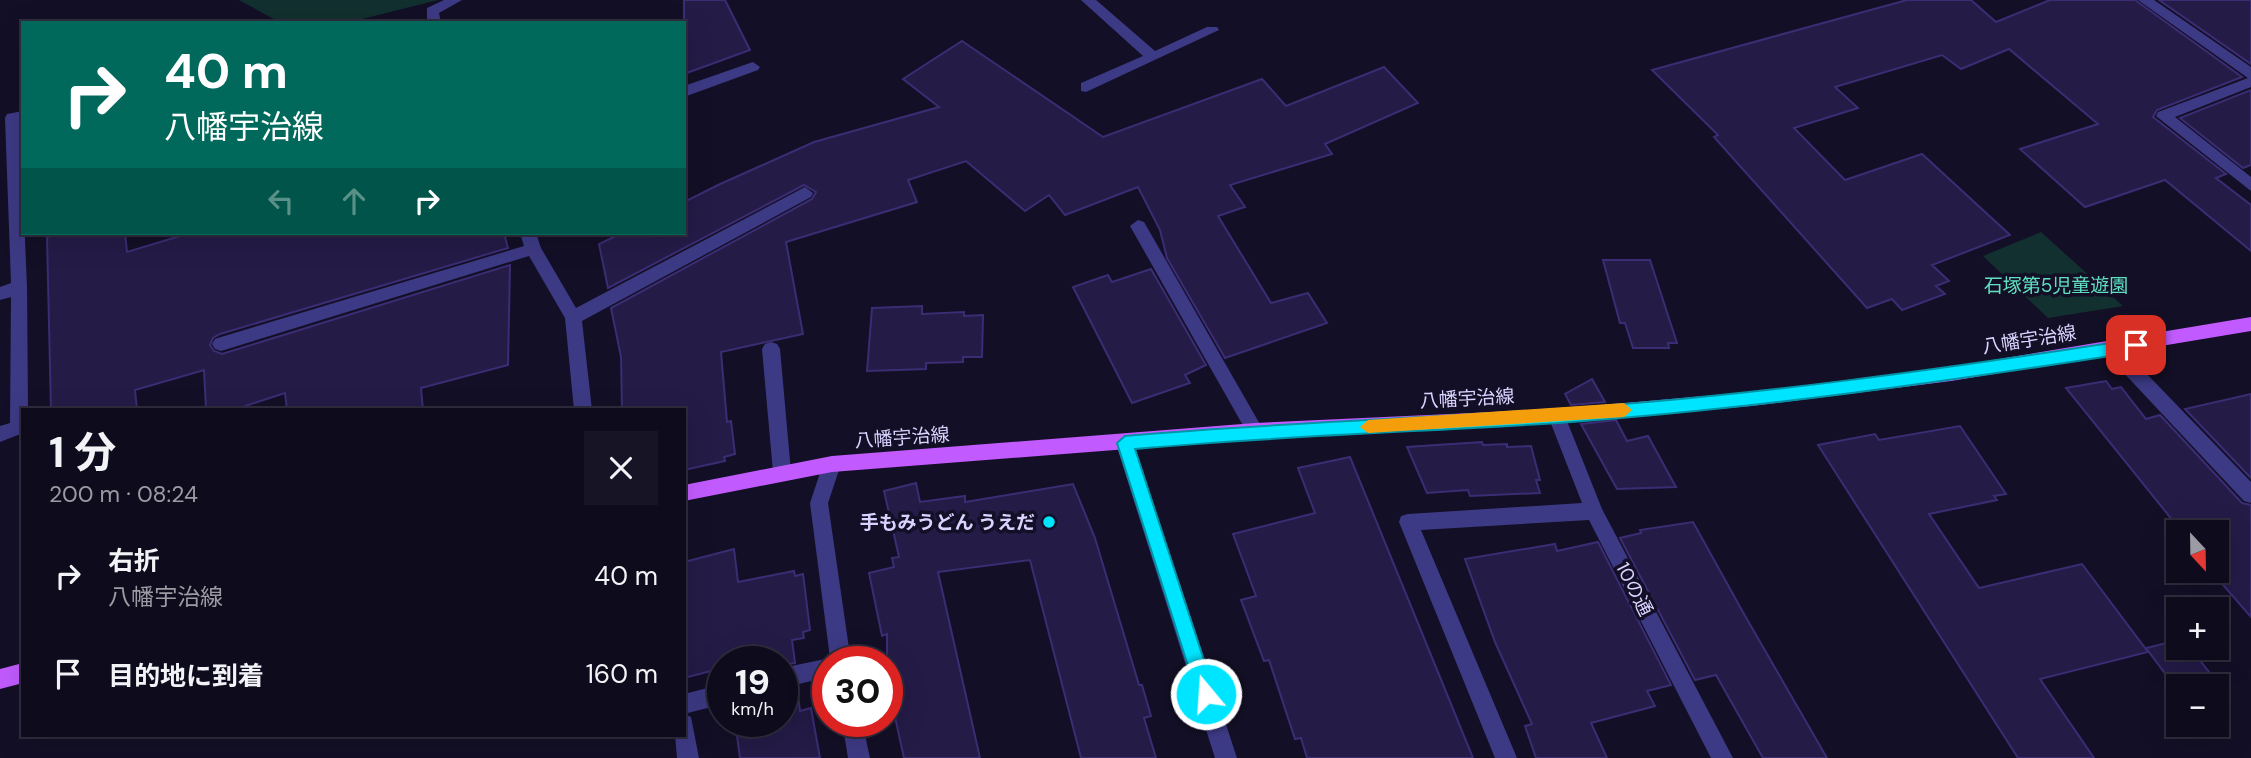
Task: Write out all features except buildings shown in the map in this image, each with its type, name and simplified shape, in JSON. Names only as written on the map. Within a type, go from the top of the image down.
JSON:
[{"type":"main road","name":"八幡宇治線","points":[[686,493],[832,464],[1255,431],[1557,416],[1751,399],[1951,374],[2251,324]]},
{"type":"main road","points":[[0,679],[21,674]]},
{"type":"street","points":[[434,21],[432,11],[455,0]]},
{"type":"street","points":[[1088,0],[1153,57]]},
{"type":"street","points":[[2145,0],[2251,74]]},
{"type":"street","points":[[1086,88],[1212,30]]},
{"type":"street","points":[[686,91],[753,67]]},
{"type":"street","points":[[2251,82],[2163,116],[2251,185]]},
{"type":"street","points":[[0,434],[19,427],[19,287],[6,168],[11,118]]},
{"type":"street","points":[[573,318],[805,193]]},
{"type":"street","points":[[1138,226],[1255,431]]},
{"type":"street","points":[[221,344],[531,241],[573,318],[583,408]]},
{"type":"street","points":[[0,294],[19,287]]},
{"type":"street","points":[[771,349],[782,472]]},
{"type":"street","points":[[2112,349],[2251,495]]},
{"type":"street","name":"10の通","points":[[1557,416],[1594,511],[1722,758]]},
{"type":"street","points":[[1125,443],[1226,758]]},
{"type":"street","points":[[832,464],[819,503],[839,646]]},
{"type":"street","points":[[1506,758],[1408,522],[1594,511]]},
{"type":"street","points":[[686,703],[707,698]]},
{"type":"street","points":[[686,737],[688,758]]},
{"type":"street","points":[[855,737],[859,758]]},
{"type":"green space","points":[[239,0],[438,0],[354,21],[277,21]]},
{"type":"green space","name":"石塚第5児童遊園","points":[[2041,232],[2123,306],[2048,318],[1983,256]]},
{"type":"slow traffic","points":[[1368,427],[1624,410]]},
{"type":"place","name":"手もみうどん うえだ","points":[[1049,522]]},
{"type":"route","points":[[1206,694],[1125,443],[1255,431],[1557,416],[1751,399],[1951,374],[2136,345]]}]
